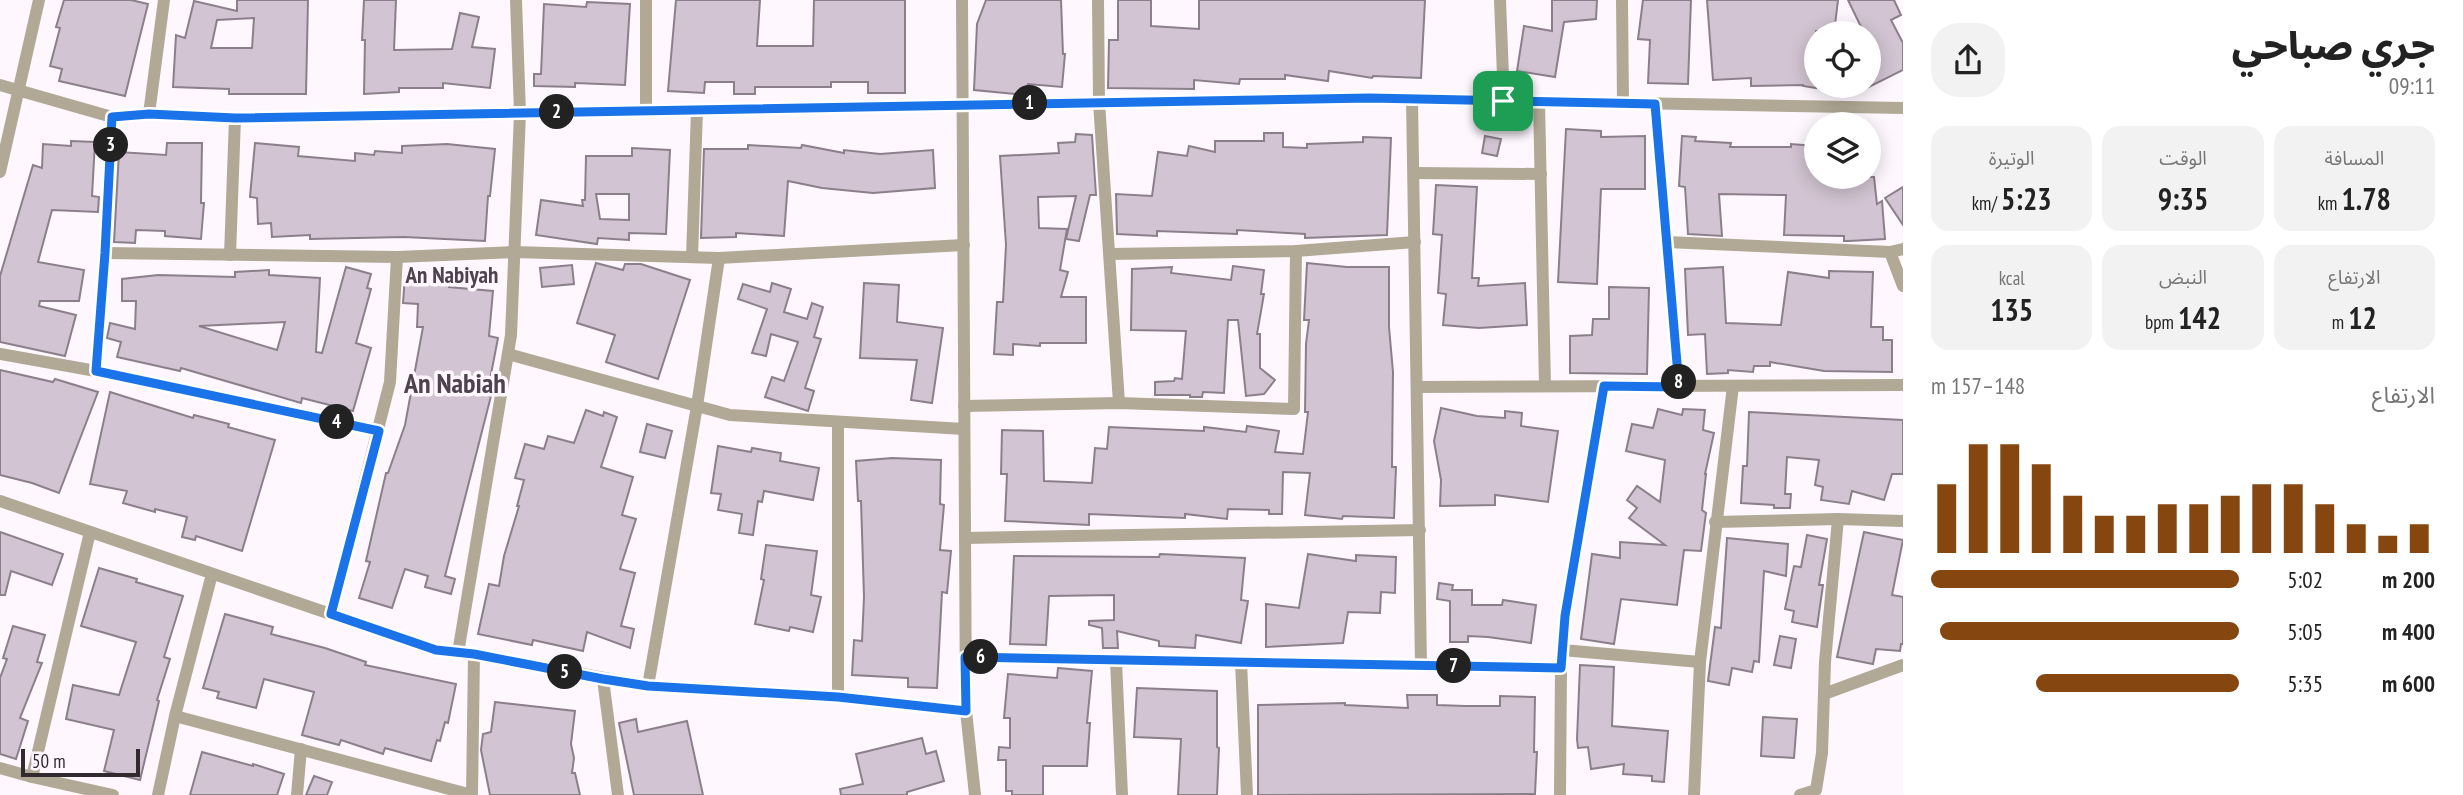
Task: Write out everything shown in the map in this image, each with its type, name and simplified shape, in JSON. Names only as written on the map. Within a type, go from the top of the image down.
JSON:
[{"type":"street","points":[[0,172],[39,0]]},
{"type":"street","points":[[149,114],[164,0]]},
{"type":"street","points":[[458,653],[511,335],[520,113],[516,0]]},
{"type":"street","points":[[646,0],[646,110]]},
{"type":"street","points":[[961,0],[965,657],[966,711],[975,795]]},
{"type":"street","points":[[1098,0],[1099,102],[1119,403]]},
{"type":"street","points":[[1500,0],[1503,101]]},
{"type":"street","points":[[1622,0],[1623,103]]},
{"type":"street","points":[[0,85],[112,117],[149,114],[235,118],[1412,99],[1903,108]]},
{"type":"street","points":[[1412,99],[1421,665]]},
{"type":"street","points":[[1539,101],[1545,386]]},
{"type":"street","points":[[1655,104],[1679,387]]},
{"type":"street","points":[[692,257],[697,110]]},
{"type":"street","points":[[96,371],[112,117]]},
{"type":"street","points":[[230,255],[235,118]]},
{"type":"street","points":[[1413,173],[1541,174]]},
{"type":"street","points":[[1110,254],[1296,251],[1415,242]]},
{"type":"street","points":[[1667,242],[1890,252],[1903,248]]},
{"type":"street","points":[[105,253],[397,257],[514,252],[719,258],[964,245]]},
{"type":"street","points":[[964,406],[1119,403],[1294,409],[1296,251]]},
{"type":"street","points":[[1890,252],[1903,286]]},
{"type":"street","points":[[331,614],[390,382],[397,257]]},
{"type":"street","points":[[648,686],[697,406],[719,258]]},
{"type":"street","points":[[0,354],[96,371],[379,431]]},
{"type":"street","points":[[508,354],[730,415],[964,429]]},
{"type":"street","points":[[1417,387],[1903,385]]},
{"type":"street","points":[[1560,795],[1561,668],[1565,616],[1604,386]]},
{"type":"street","points":[[1694,795],[1700,662],[1733,386]]},
{"type":"street","points":[[838,422],[838,697]]},
{"type":"street","points":[[0,501],[436,650],[474,654],[648,686],[838,697],[966,711]]},
{"type":"street","points":[[1715,522],[1838,519],[1903,521]]},
{"type":"street","points":[[1800,795],[1816,790],[1822,753],[1838,519]]},
{"type":"street","points":[[965,538],[1420,530]]},
{"type":"street","points":[[32,777],[90,532]]},
{"type":"street","points":[[158,795],[175,716],[212,574]]},
{"type":"street","points":[[1562,650],[1700,662]]},
{"type":"street","points":[[175,716],[472,795],[474,654]]},
{"type":"street","points":[[965,657],[1561,668]]},
{"type":"street","points":[[1116,661],[1122,795]]},
{"type":"street","points":[[1241,662],[1247,795]]},
{"type":"street","points":[[1824,694],[1903,665]]},
{"type":"street","points":[[603,679],[618,795]]},
{"type":"street","points":[[297,795],[302,748]]},
{"type":"street","points":[[0,768],[113,795]]},
{"type":"building","points":[[64,0],[131,0],[148,4],[125,96],[59,81],[62,69],[50,66],[60,28],[56,27]]},
{"type":"building","points":[[237,0],[308,0],[306,94],[229,94],[229,89],[173,87],[176,35],[185,38],[194,1],[237,11]],"holes":[[[254,18],[252,48],[211,48],[217,20]]]},
{"type":"building","points":[[364,0],[396,0],[394,50],[452,49],[460,13],[479,17],[472,47],[495,49],[490,88],[443,83],[443,88],[399,88],[399,92],[364,94]]},
{"type":"building","points":[[676,0],[760,0],[757,46],[813,46],[814,0],[905,0],[905,93],[868,93],[868,82],[831,82],[831,87],[755,87],[755,94],[734,94],[734,82],[705,82],[704,93],[668,91]]},
{"type":"building","points":[[986,0],[1061,0],[1065,54],[1062,87],[1028,84],[1025,95],[974,90],[977,24]]},
{"type":"building","points":[[1118,0],[1151,0],[1151,26],[1199,29],[1199,0],[1425,0],[1421,78],[1372,78],[1329,71],[1328,81],[1285,75],[1285,79],[1240,79],[1239,84],[1194,80],[1194,89],[1108,88],[1109,40],[1118,40]]},
{"type":"building","points":[[1552,0],[1597,0],[1596,19],[1564,22],[1555,77],[1517,71],[1524,26],[1552,31]]},
{"type":"building","points":[[1643,0],[1691,0],[1688,84],[1648,83],[1650,40],[1638,39]]},
{"type":"building","points":[[1707,0],[1838,0],[1835,21],[1804,21],[1804,86],[1751,86],[1751,78],[1713,80]]},
{"type":"building","points":[[1848,0],[1894,0],[1901,15],[1891,20],[1903,43],[1903,70],[1881,81],[1881,21],[1858,21]]},
{"type":"building","points":[[587,2],[630,4],[625,85],[575,83],[575,87],[534,86],[534,74],[541,74],[544,4],[586,7]]},
{"type":"building","points":[[1566,129],[1601,131],[1601,137],[1645,136],[1645,189],[1601,189],[1597,284],[1558,282]]},
{"type":"building","points":[[1264,133],[1283,133],[1283,147],[1307,148],[1307,144],[1363,142],[1363,137],[1391,138],[1387,235],[1305,238],[1305,234],[1237,230],[1237,234],[1157,231],[1157,236],[1117,234],[1116,194],[1152,196],[1158,152],[1187,156],[1189,146],[1215,152],[1215,141],[1264,141]]},
{"type":"building","points":[[1076,134],[1092,135],[1096,195],[1090,195],[1079,241],[1066,239],[1076,196],[1038,197],[1039,228],[1067,229],[1060,270],[1068,272],[1061,297],[1086,297],[1086,343],[1040,343],[1040,346],[1013,344],[1013,355],[994,354],[997,302],[1003,302],[1006,245],[1000,156],[1059,153],[1058,143],[1075,142]]},
{"type":"building","points":[[1485,136],[1501,139],[1497,156],[1482,153]]},
{"type":"building","points":[[1682,136],[1696,137],[1695,141],[1731,143],[1730,147],[1804,145],[1804,189],[1875,189],[1877,204],[1882,201],[1885,239],[1844,241],[1844,236],[1784,235],[1786,195],[1719,194],[1722,236],[1688,234],[1685,187],[1679,186]]},
{"type":"building","points":[[71,141],[95,142],[92,196],[99,197],[98,212],[52,210],[38,262],[84,270],[79,301],[40,301],[39,306],[76,315],[65,356],[0,342],[0,276],[33,165],[42,168],[43,144],[71,146]]},
{"type":"building","points":[[167,143],[202,143],[201,203],[204,203],[201,239],[165,236],[165,231],[136,230],[135,243],[114,242],[119,152],[166,155]]},
{"type":"building","points":[[255,143],[299,147],[298,156],[355,161],[355,153],[402,153],[402,146],[447,144],[495,149],[485,241],[404,237],[310,239],[310,235],[272,237],[271,223],[258,224],[257,198],[250,197]]},
{"type":"building","points":[[748,145],[801,148],[802,145],[844,153],[844,150],[880,154],[933,150],[935,188],[873,193],[822,188],[788,181],[784,236],[736,233],[736,237],[701,238],[704,149],[748,149]]},
{"type":"building","points":[[632,148],[670,150],[666,234],[629,233],[629,240],[598,238],[597,244],[536,235],[541,200],[583,206],[586,156],[632,156]],"holes":[[[596,194],[629,194],[629,220],[600,219]]]},
{"type":"building","points":[[1436,185],[1477,187],[1472,278],[1479,278],[1478,286],[1525,283],[1527,325],[1479,328],[1443,325],[1446,294],[1438,293],[1442,235],[1433,234]]},
{"type":"building","points":[[1903,187],[1903,225],[1885,198]]},
{"type":"building","points":[[596,263],[623,270],[625,264],[641,264],[690,280],[658,379],[606,362],[615,335],[577,323]]},
{"type":"building","points":[[1307,263],[1389,267],[1389,327],[1393,372],[1392,467],[1396,467],[1394,518],[1343,516],[1342,519],[1305,515],[1310,473],[1283,472],[1282,514],[1269,514],[1269,510],[1228,509],[1227,519],[1185,514],[1185,518],[1089,514],[1089,525],[1005,521],[1007,474],[1001,474],[1002,430],[1043,431],[1044,481],[1092,483],[1095,448],[1107,449],[1109,427],[1204,431],[1204,427],[1246,432],[1247,426],[1279,431],[1275,452],[1303,454],[1308,412],[1305,412],[1309,320],[1304,320]]},
{"type":"building","points":[[572,265],[574,284],[542,287],[540,268]]},
{"type":"building","points":[[1233,266],[1264,270],[1261,294],[1264,294],[1257,334],[1260,334],[1260,368],[1275,380],[1264,394],[1246,396],[1238,320],[1228,320],[1224,393],[1203,392],[1202,397],[1155,395],[1155,382],[1182,379],[1186,331],[1131,330],[1132,269],[1172,267],[1171,273],[1231,280]]},
{"type":"building","points":[[346,267],[371,274],[367,288],[371,289],[356,343],[371,348],[353,411],[302,398],[301,403],[181,368],[180,371],[117,357],[121,342],[107,338],[110,323],[135,329],[136,301],[122,301],[122,279],[158,275],[235,277],[235,272],[269,270],[269,275],[320,278],[316,352],[322,353]],"holes":[[[285,322],[277,350],[199,326]]]},
{"type":"building","points":[[1723,267],[1726,323],[1781,325],[1788,272],[1829,278],[1829,271],[1873,272],[1871,327],[1883,327],[1883,340],[1892,340],[1892,372],[1824,371],[1770,362],[1770,366],[1754,366],[1753,372],[1728,370],[1728,373],[1707,374],[1705,334],[1688,335],[1685,269]]},
{"type":"building","points":[[405,275],[450,278],[449,287],[493,291],[489,336],[498,338],[487,395],[491,396],[445,576],[455,579],[451,594],[425,587],[428,576],[405,569],[392,608],[359,598],[370,562],[366,561],[386,473],[405,425],[423,327],[417,327],[418,304],[403,303]]},
{"type":"building","points":[[772,283],[791,289],[784,312],[807,319],[812,303],[823,307],[814,337],[821,339],[805,388],[814,391],[808,411],[765,397],[772,377],[784,381],[798,342],[771,334],[766,356],[752,353],[767,309],[738,299],[743,284],[770,292]]},
{"type":"building","points":[[864,283],[899,285],[897,322],[943,328],[932,403],[911,400],[917,360],[860,358]]},
{"type":"building","points":[[1609,287],[1649,288],[1647,374],[1570,373],[1570,336],[1592,335],[1593,319],[1609,319]]},
{"type":"building","points":[[0,370],[53,382],[55,379],[98,392],[59,493],[0,475]]},
{"type":"building","points":[[110,392],[193,418],[194,415],[229,424],[228,427],[275,440],[242,551],[196,536],[195,540],[182,537],[187,517],[123,503],[127,491],[90,484]]},
{"type":"building","points":[[1441,408],[1477,416],[1505,418],[1505,411],[1522,413],[1521,426],[1558,431],[1548,502],[1495,495],[1495,505],[1440,506],[1441,480],[1434,441]]},
{"type":"building","points":[[1658,409],[1682,415],[1683,409],[1705,410],[1703,430],[1714,433],[1705,474],[1702,510],[1706,513],[1701,551],[1684,550],[1677,605],[1621,599],[1614,644],[1581,639],[1592,554],[1620,558],[1620,542],[1665,545],[1629,518],[1637,508],[1627,500],[1637,486],[1660,502],[1665,460],[1626,451],[1632,424],[1653,428]]},
{"type":"building","points":[[586,410],[603,416],[604,412],[617,417],[601,467],[633,477],[622,515],[636,519],[620,569],[635,573],[621,626],[634,629],[630,648],[587,632],[583,651],[533,640],[532,645],[478,634],[489,584],[499,586],[504,556],[519,506],[524,480],[515,478],[525,444],[544,449],[548,436],[574,443]]},
{"type":"building","points":[[1749,412],[1903,420],[1903,474],[1892,474],[1884,500],[1852,491],[1849,504],[1821,500],[1823,487],[1815,485],[1819,460],[1787,457],[1785,494],[1791,494],[1790,508],[1741,503],[1743,466],[1747,466]]},
{"type":"building","points":[[647,424],[672,431],[665,458],[640,452]]},
{"type":"building","points":[[718,446],[751,452],[752,448],[781,453],[780,461],[819,468],[813,500],[764,491],[762,502],[758,501],[753,535],[739,533],[742,514],[718,510],[721,494],[711,493]]},
{"type":"building","points":[[892,458],[941,460],[940,504],[944,505],[940,550],[951,551],[947,593],[942,592],[937,688],[908,687],[908,678],[852,675],[854,640],[862,641],[864,597],[861,501],[858,501],[856,461]]},
{"type":"building","points":[[0,532],[63,554],[52,585],[11,571],[5,595],[0,595]]},
{"type":"building","points":[[1864,532],[1903,540],[1892,595],[1903,597],[1903,644],[1900,651],[1876,649],[1873,664],[1837,657]]},
{"type":"building","points":[[1807,535],[1827,539],[1819,585],[1823,585],[1817,627],[1792,622],[1794,611],[1785,609],[1794,566],[1801,567]]},
{"type":"building","points":[[1727,538],[1788,544],[1786,576],[1764,571],[1759,662],[1754,661],[1752,672],[1732,668],[1729,685],[1708,681],[1715,627],[1721,628]]},
{"type":"building","points":[[766,545],[817,551],[811,595],[821,597],[813,632],[790,627],[789,631],[755,624],[764,580],[761,579]]},
{"type":"building","points":[[1160,554],[1245,558],[1241,600],[1248,601],[1241,643],[1196,635],[1195,648],[1159,646],[1159,641],[1117,631],[1118,648],[1103,648],[1102,628],[1089,625],[1089,621],[1114,620],[1114,595],[1049,596],[1046,645],[1010,644],[1014,556],[1159,557]]},
{"type":"building","points":[[1308,554],[1356,561],[1356,555],[1396,557],[1395,593],[1381,592],[1380,613],[1348,612],[1343,643],[1266,647],[1266,604],[1299,608]]},
{"type":"building","points":[[99,568],[183,596],[164,657],[170,659],[157,700],[159,701],[140,780],[104,771],[114,730],[66,719],[73,685],[119,695],[136,642],[81,626]]},
{"type":"building","points":[[1439,583],[1453,585],[1452,590],[1472,590],[1472,605],[1502,605],[1503,600],[1536,605],[1531,643],[1468,636],[1468,642],[1450,642],[1450,601],[1437,599]]},
{"type":"building","points":[[225,614],[273,627],[271,634],[325,648],[366,662],[365,665],[456,684],[448,723],[445,722],[431,761],[385,748],[383,754],[341,740],[339,745],[302,735],[314,692],[264,679],[256,708],[217,698],[219,692],[203,688]]},
{"type":"building","points":[[13,626],[45,635],[37,662],[42,663],[20,718],[28,721],[16,759],[0,754],[0,678],[7,659],[3,658]]},
{"type":"building","points":[[1780,636],[1796,639],[1791,668],[1774,665]]},
{"type":"building","points":[[1580,665],[1614,667],[1612,726],[1668,731],[1664,782],[1652,781],[1652,776],[1623,774],[1624,764],[1591,769],[1588,747],[1578,748],[1577,739]]},
{"type":"building","points":[[1058,668],[1092,671],[1087,723],[1090,723],[1087,766],[1043,766],[1043,795],[1012,795],[1012,791],[1006,791],[1006,760],[998,760],[999,747],[1010,748],[1010,718],[1004,718],[1008,674],[1057,678]]},
{"type":"building","points":[[1137,688],[1217,691],[1217,795],[1178,795],[1181,739],[1134,737]]},
{"type":"building","points":[[1407,695],[1437,695],[1437,705],[1465,706],[1500,706],[1500,696],[1535,697],[1535,794],[1258,795],[1258,705],[1345,703],[1408,708]]},
{"type":"building","points":[[495,702],[575,711],[571,744],[574,758],[572,773],[575,773],[580,795],[490,795],[481,750],[483,734],[491,732]]},
{"type":"building","points":[[1763,717],[1797,719],[1794,758],[1761,756]]},
{"type":"building","points":[[636,719],[638,732],[687,721],[703,795],[634,795],[619,723]]},
{"type":"building","points":[[922,738],[926,754],[936,751],[944,781],[907,792],[907,795],[841,795],[840,789],[863,784],[856,754]]},
{"type":"building","points":[[202,752],[284,774],[277,795],[190,795]]},
{"type":"building","points":[[314,776],[332,782],[327,795],[306,795]]},
{"type":"district","name":"An Nabiyah","points":[[452,274]]},
{"type":"district","name":"An Nabiah","points":[[455,382]]},
{"type":"route","points":[[1370,98],[1503,101],[1655,104],[1679,387],[1604,386],[1565,616],[1561,668],[965,657],[966,711],[838,697],[648,686],[474,654],[436,650],[331,614],[379,431],[96,371],[112,117],[149,114],[235,118],[1370,98]]}]
